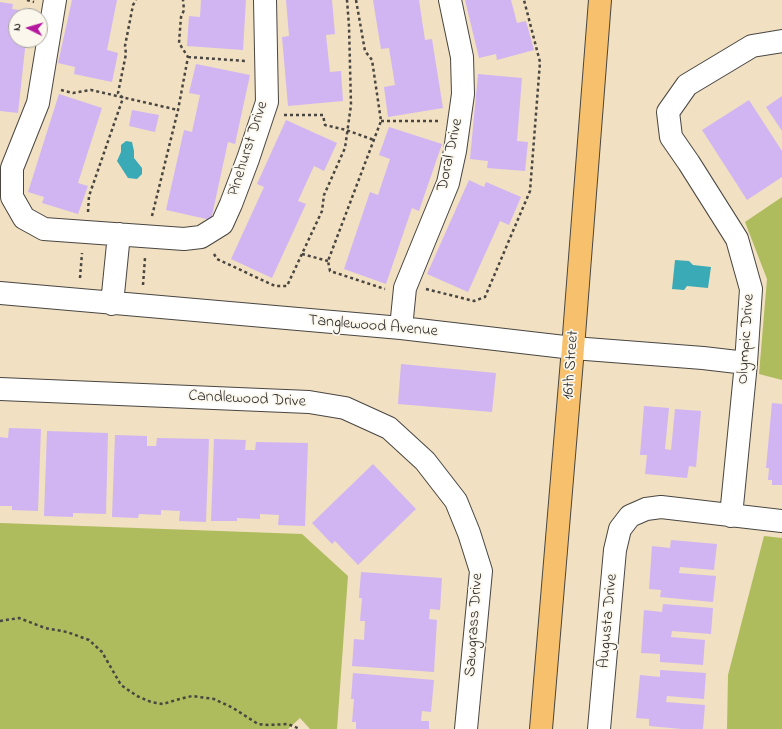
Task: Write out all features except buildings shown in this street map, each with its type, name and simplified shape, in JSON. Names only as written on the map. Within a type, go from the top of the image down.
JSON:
[{"type":"main road","name":"16th Street","points":[[541,729],[600,0]]},
{"type":"street","points":[[55,0],[38,103],[12,168],[12,197],[24,218],[44,229],[184,239],[201,237]]},
{"type":"street","name":"Pinehurst Drive","points":[[201,237],[222,224],[231,204],[267,102],[265,0]]},
{"type":"street","name":"Doral Drive","points":[[401,328],[405,288],[448,183],[455,151],[463,94],[462,57],[450,0]]},
{"type":"street","name":"Olympic Drive","points":[[731,516],[746,363],[751,289],[737,239],[671,137],[668,112],[687,85],[752,46],[782,41]]},
{"type":"street","points":[[112,304],[118,234]]},
{"type":"street","name":"Tanglewood Avenue","points":[[0,293],[112,304],[401,328],[573,348],[703,358],[746,363]]},
{"type":"street","name":"Candlewood Drive","points":[[0,389],[309,402],[345,408],[389,428],[425,461],[456,501]]},
{"type":"street","name":"Sawgrass Drive","points":[[456,501],[469,533],[480,572],[466,729]]},
{"type":"street","name":"Augusta Drive","points":[[599,729],[615,550],[620,529],[630,516],[646,509],[661,508],[731,516]]},
{"type":"street","points":[[731,516],[782,521]]},
{"type":"path","points":[[123,98],[118,94],[126,54],[125,46],[133,5],[136,0]]},
{"type":"path","points":[[143,285],[145,257],[152,236],[150,224],[178,110],[188,57],[179,43],[181,17],[184,10],[183,0]]},
{"type":"path","points":[[201,237],[217,259],[275,286],[287,286],[322,211],[324,195],[344,148],[351,105],[347,0]]},
{"type":"path","points":[[188,57],[266,63]]},
{"type":"path","points":[[38,103],[56,89],[73,93],[91,90],[178,110]]},
{"type":"path","points":[[80,278],[89,196],[123,98]]},
{"type":"path","points":[[267,102],[279,114],[322,115],[325,125],[346,130],[374,140]]},
{"type":"path","points":[[382,121],[443,121],[459,123]]},
{"type":"path","points":[[302,254],[328,261]]},
{"type":"path","points":[[0,621],[19,618],[45,628],[68,632],[89,640],[102,652],[121,685],[137,696],[151,702],[163,704],[192,696],[214,700],[233,708],[258,724],[288,724],[300,729]]},
{"type":"green space","points":[[782,197],[782,380],[759,374],[767,279],[745,222]]},
{"type":"green space","points":[[0,523],[302,534],[348,576],[337,729],[310,729],[300,718],[288,729],[0,729]]},
{"type":"green space","points":[[764,536],[782,538],[782,729],[727,729],[728,675]]},
{"type":"water","points":[[126,141],[132,142],[134,158],[142,168],[142,174],[137,179],[128,178],[117,161],[121,152],[121,145]]},
{"type":"water","points":[[675,260],[689,261],[693,265],[711,267],[708,288],[687,286],[684,290],[672,289]]}]
